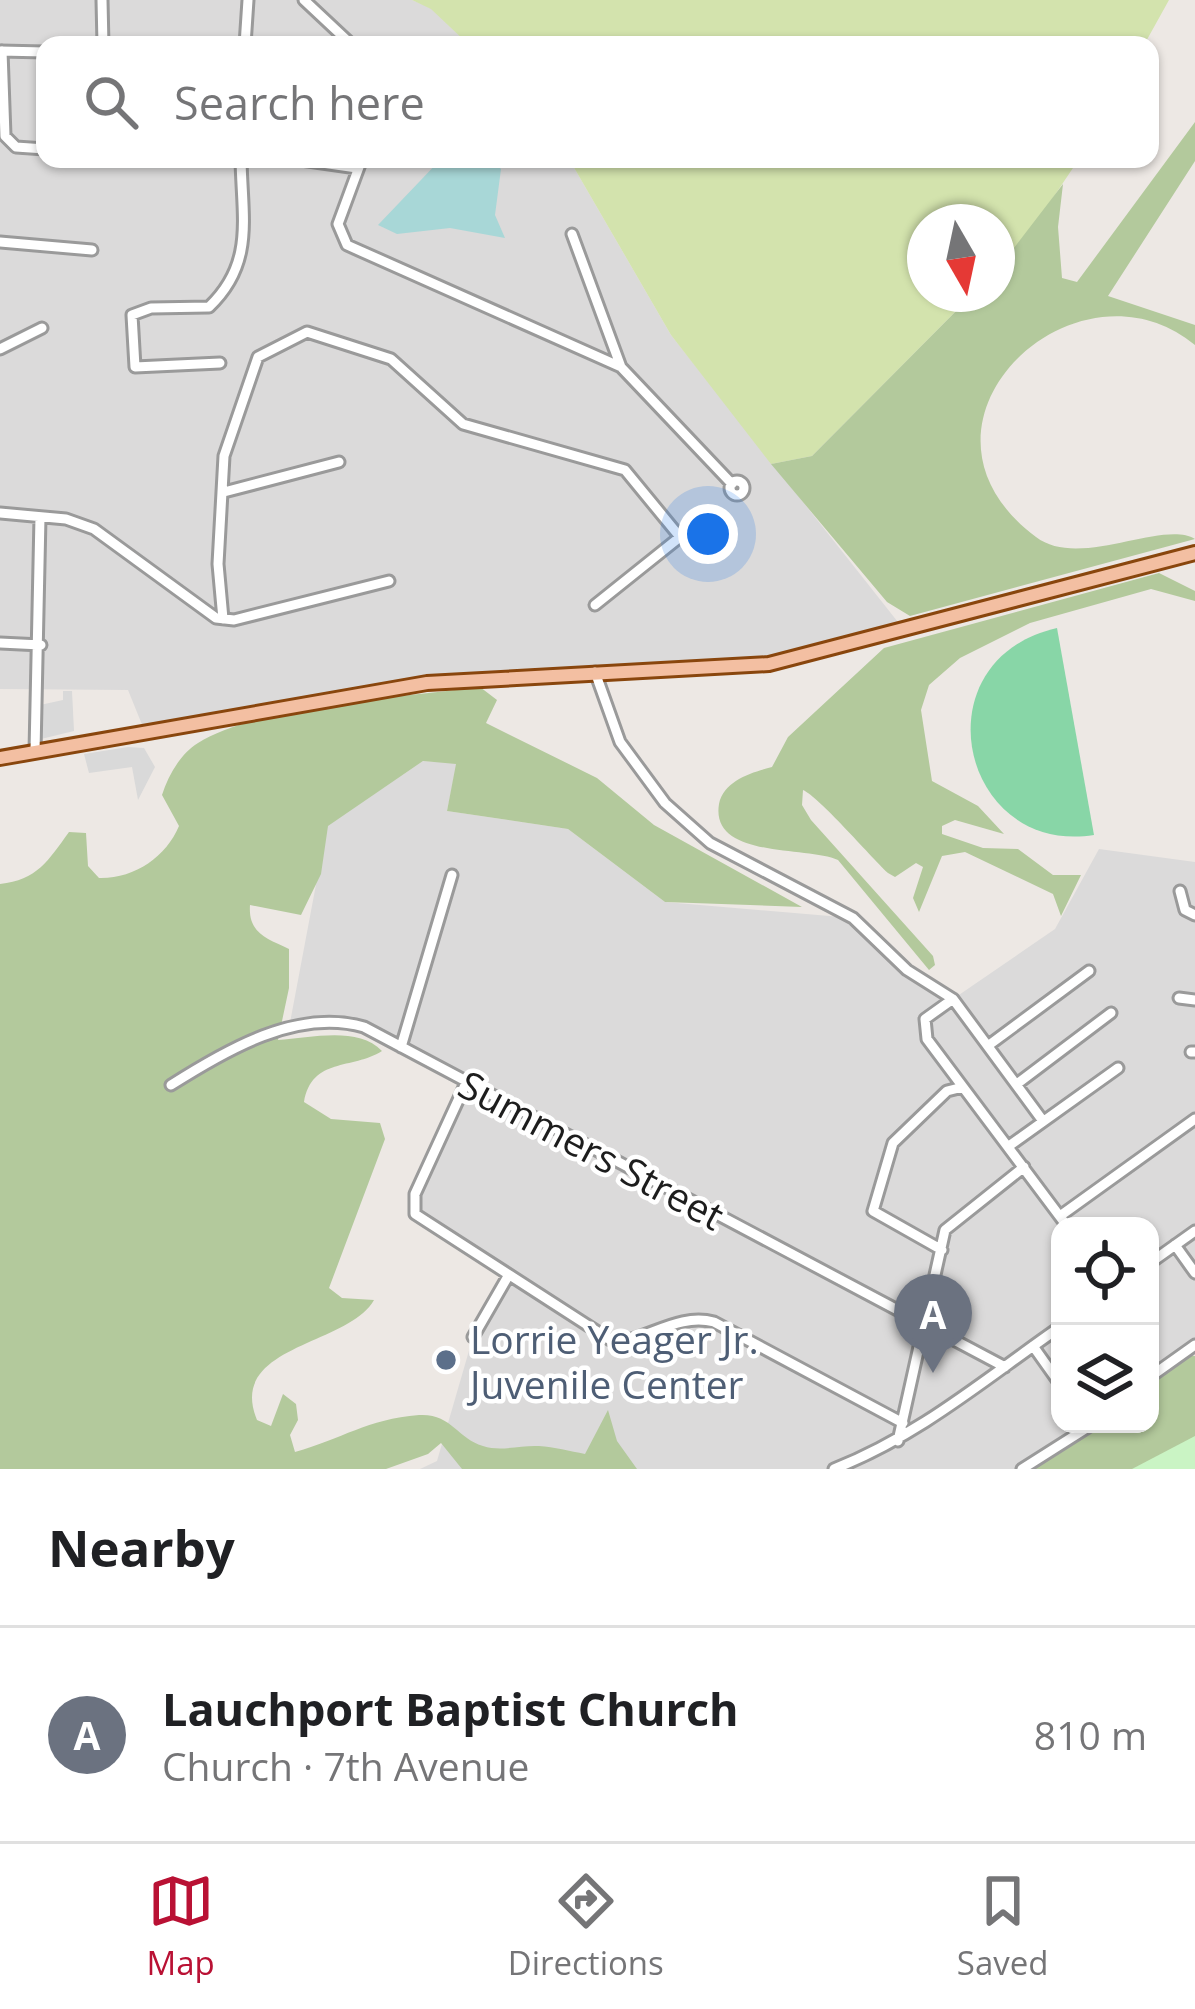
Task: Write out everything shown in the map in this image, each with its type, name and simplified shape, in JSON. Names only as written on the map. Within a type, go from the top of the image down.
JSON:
[{"type":"main road","points":[[0,758],[427,683],[769,664],[1195,553]]},
{"type":"street","points":[[102,0],[103,36]]},
{"type":"street","points":[[246,36],[248,0]]},
{"type":"street","points":[[304,0],[342,36]]},
{"type":"street","points":[[36,52],[1,51],[5,136],[16,147],[36,148]]},
{"type":"street","points":[[220,363],[134,367],[132,315],[151,308],[209,307],[230,287],[243,260],[241,168]]},
{"type":"street","points":[[359,168],[338,224],[347,245],[621,367],[732,484]]},
{"type":"street","points":[[572,234],[621,367]]},
{"type":"street","points":[[0,242],[92,250]]},
{"type":"street","points":[[0,349],[42,328]]},
{"type":"street","points":[[223,619],[218,564],[224,456],[258,357],[307,332],[391,359],[463,424],[625,470],[680,537],[595,605]]},
{"type":"street","points":[[224,492],[339,462]]},
{"type":"street","points":[[0,514],[94,529],[223,619],[389,581]]},
{"type":"street","points":[[35,752],[41,645],[40,517]]},
{"type":"street","points":[[0,643],[41,645]]},
{"type":"street","points":[[596,672],[620,742],[642,776],[688,826],[853,918],[907,970],[953,999],[1043,1121]]},
{"type":"street","points":[[401,1048],[452,875]]},
{"type":"street","points":[[1180,891],[1185,910],[1195,915]]},
{"type":"street","points":[[989,1045],[1089,971]]},
{"type":"street","points":[[1179,998],[1195,1000]]},
{"type":"street","points":[[953,999],[925,1018],[923,1028],[1061,1217]]},
{"type":"street","points":[[1017,1084],[1112,1013]]},
{"type":"street","name":"Summers Street","points":[[171,1085],[221,1053],[320,1022],[364,1028],[1004,1366]]},
{"type":"street","points":[[1009,1146],[1118,1068]]},
{"type":"street","points":[[466,1083],[415,1194],[415,1214],[507,1278],[615,1342],[659,1333],[683,1319],[714,1322],[902,1423]]},
{"type":"street","points":[[942,1250],[873,1210],[893,1142],[947,1091],[963,1087]]},
{"type":"street","points":[[1069,1217],[1195,1119]]},
{"type":"street","points":[[898,1442],[942,1250],[955,1217],[1024,1167]]},
{"type":"street","points":[[1159,1257],[1195,1231]]},
{"type":"street","points":[[1175,1245],[1195,1273]]},
{"type":"street","points":[[473,1336],[507,1278]]},
{"type":"street","points":[[834,1469],[861,1464],[941,1416],[1051,1333]]},
{"type":"street","points":[[1159,1371],[1195,1345]]},
{"type":"street","points":[[1033,1346],[1051,1371]]},
{"type":"street","points":[[1022,1469],[1078,1433]]},
{"type":"shaded area","points":[[0,0],[412,0],[431,8],[460,36],[36,36],[36,168],[574,168],[671,335],[905,631],[716,669],[427,683],[145,732],[128,690],[0,689]]},
{"type":"shaded area","points":[[63,691],[72,691],[74,731],[41,739],[40,705],[63,700]]},
{"type":"shaded area","points":[[144,748],[155,767],[138,800],[132,767],[89,773],[84,754]]},
{"type":"shaded area","points":[[423,761],[457,763],[447,811],[568,829],[665,902],[853,918],[953,999],[1055,929],[1099,849],[1195,862],[1195,1345],[1159,1371],[1159,1217],[1051,1217],[1051,1433],[1079,1433],[1022,1469],[420,1469],[437,1461],[473,1337],[507,1279],[415,1214],[415,1194],[465,1083],[344,1022],[289,1028],[327,826]]},
{"type":"green space","points":[[412,0],[1169,0],[1149,36],[460,36],[431,9]]},
{"type":"green space","points":[[1195,122],[1195,161],[1108,296],[1195,325],[1195,345],[1148,320],[1098,317],[1052,333],[1014,362],[989,401],[981,446],[995,493],[1036,537],[1054,546],[1097,547],[1163,535],[1195,539],[910,616],[887,602],[771,464],[812,456],[955,312],[1015,312],[1015,247],[1063,184],[1058,227],[1062,278],[1077,282]]},
{"type":"green space","points":[[574,168],[1073,168],[1015,252],[1015,204],[907,204],[907,312],[955,312],[812,456],[771,464],[671,335]]},
{"type":"green space","points":[[1159,573],[1195,591],[1195,601],[1151,589],[1030,623],[960,658],[929,685],[921,710],[932,781],[978,806],[1004,834],[955,820],[942,826],[942,834],[983,848],[1018,849],[1053,875],[1081,875],[1061,916],[1053,894],[965,852],[942,856],[919,912],[913,898],[923,867],[916,863],[895,877],[888,873],[803,790],[802,805],[811,820],[933,956],[935,965],[929,970],[838,860],[745,842],[729,834],[720,822],[719,804],[727,789],[740,778],[772,767],[788,737],[884,648]]},
{"type":"green space","points":[[1057,628],[1094,835],[1048,833],[1012,816],[986,787],[973,751],[972,713],[985,677],[1013,647]]},
{"type":"green space","points":[[480,687],[497,700],[486,723],[597,778],[654,825],[802,907],[665,902],[568,829],[447,811],[456,764],[423,761],[328,826],[321,874],[301,915],[250,905],[250,914],[260,933],[289,949],[289,988],[278,1040],[347,1036],[382,1051],[324,1071],[308,1088],[304,1102],[331,1119],[380,1123],[385,1139],[329,1288],[342,1298],[374,1300],[360,1315],[274,1361],[259,1376],[252,1395],[257,1420],[271,1426],[283,1394],[296,1404],[298,1420],[290,1435],[295,1452],[369,1425],[430,1415],[490,1448],[539,1446],[585,1454],[608,1410],[617,1441],[637,1469],[462,1469],[441,1443],[428,1454],[386,1469],[0,1469],[0,884],[33,873],[69,832],[86,833],[88,866],[99,878],[124,875],[147,864],[179,826],[162,795],[171,773],[198,743],[225,730],[334,704]]},
{"type":"green space","points":[[1187,1355],[1195,1356],[1195,1469],[1032,1469],[1085,1433],[1159,1433],[1159,1376]]},
{"type":"green space","points":[[1195,1436],[1195,1469],[1132,1469]]},
{"type":"water","points":[[432,168],[501,169],[495,215],[505,238],[450,228],[397,234],[378,225]]},
{"type":"place","name":"Lorrie Yeager Jr. Juvenile Center","points":[[446,1360]]},
{"type":"place","name":"Lauchport Baptist Church","points":[[933,1373]]}]
